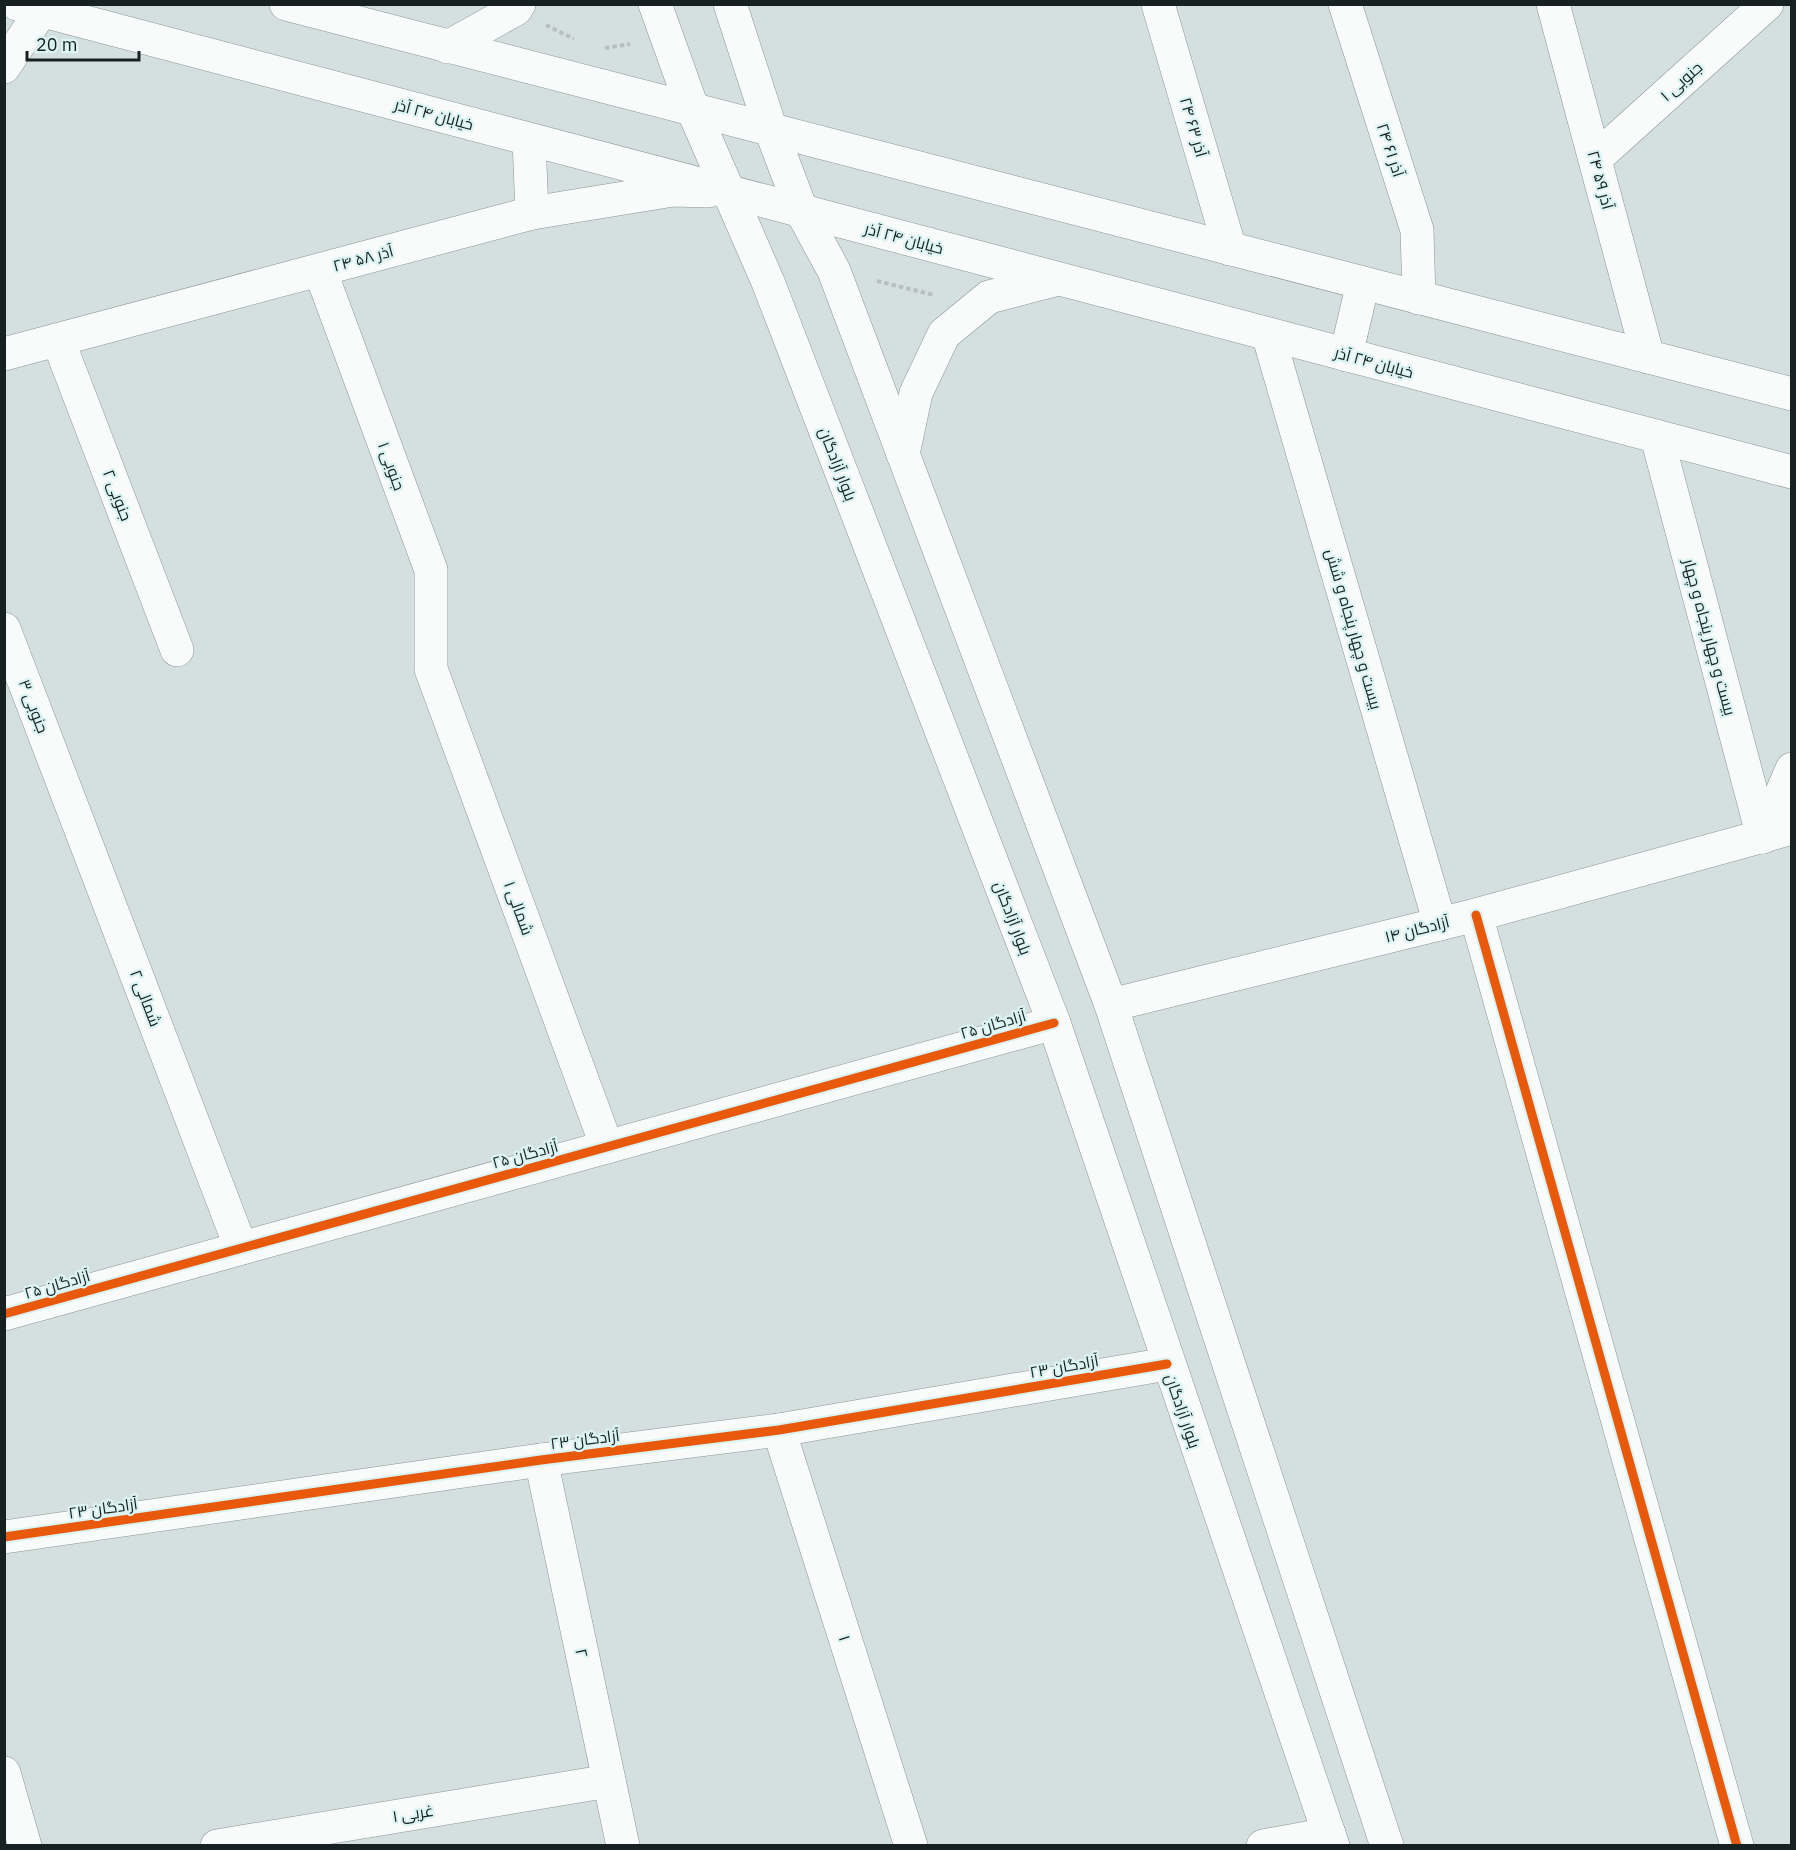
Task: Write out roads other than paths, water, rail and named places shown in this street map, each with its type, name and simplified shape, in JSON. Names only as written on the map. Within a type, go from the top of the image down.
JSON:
[{"type":"street","points":[[286,4],[1791,394]]},
{"type":"street","points":[[448,47],[516,9],[519,4]]},
{"type":"street","name":"بلوار آزادگان","points":[[655,4],[693,110],[726,192],[768,282],[1054,1023],[1167,1364],[1331,1840]]},
{"type":"street","points":[[730,4],[771,130],[802,212],[834,271],[1111,1005],[1386,1845]]},
{"type":"street","name":"۲۴ آذر ۶۳","points":[[1158,4],[1230,249]]},
{"type":"street","name":"۲۴ آذر ۶۱","points":[[1345,4],[1417,230],[1419,298]]},
{"type":"street","name":"۲۴ آذر ۵۹","points":[[1553,4],[1648,357]]},
{"type":"street","name":"۱ جنوبی","points":[[1596,158],[1767,4]]},
{"type":"street","points":[[1786,4],[1791,9]]},
{"type":"street","points":[[4,67],[29,8]]},
{"type":"street","name":"خیابان ۲۴ آذر","points":[[29,8],[1791,472]]},
{"type":"street","points":[[529,140],[532,213]]},
{"type":"street","name":"۲۴ آذر ۵۸","points":[[4,354],[532,213],[672,190],[726,192]]},
{"type":"street","name":"۱ جنوبی","points":[[320,270],[431,570],[431,669]]},
{"type":"street","points":[[903,454],[916,393],[944,334],[989,297],[1058,279]]},
{"type":"street","points":[[1346,355],[1363,284]]},
{"type":"street","name":"بیست و چهار پنجاه و شش","points":[[1268,334],[1440,924]]},
{"type":"street","name":"۲ جنوبی","points":[[58,340],[177,650]]},
{"type":"street","name":"بیست و چهار پنجاه و چهار","points":[[1657,437],[1777,832]]},
{"type":"street","name":"۳ جنوبی","points":[[4,629],[50,749]]},
{"type":"street","name":"۱ شمالی","points":[[431,669],[607,1147]]},
{"type":"street","name":"۲ شمالی","points":[[50,749],[241,1248]]},
{"type":"street","points":[[1777,832],[1791,769]]},
{"type":"street","name":"آزادگان ۱۴","points":[[1111,1005],[1476,915],[1777,832]]},
{"type":"street","points":[[1476,915],[1737,1845]]},
{"type":"street","name":"آزادگان ۲۵","points":[[4,1314],[1054,1023]]},
{"type":"street","name":"آزادگان ۲۳","points":[[4,1537],[541,1460],[779,1430],[1167,1364]]},
{"type":"street","name":"۱","points":[[779,1430],[911,1845]]},
{"type":"street","name":"۲","points":[[541,1460],[623,1845]]},
{"type":"street","points":[[4,1773],[25,1845]]},
{"type":"street","name":"۱ غربی","points":[[217,1845],[609,1780]]},
{"type":"street","points":[[1263,1845],[1331,1840]]}]
